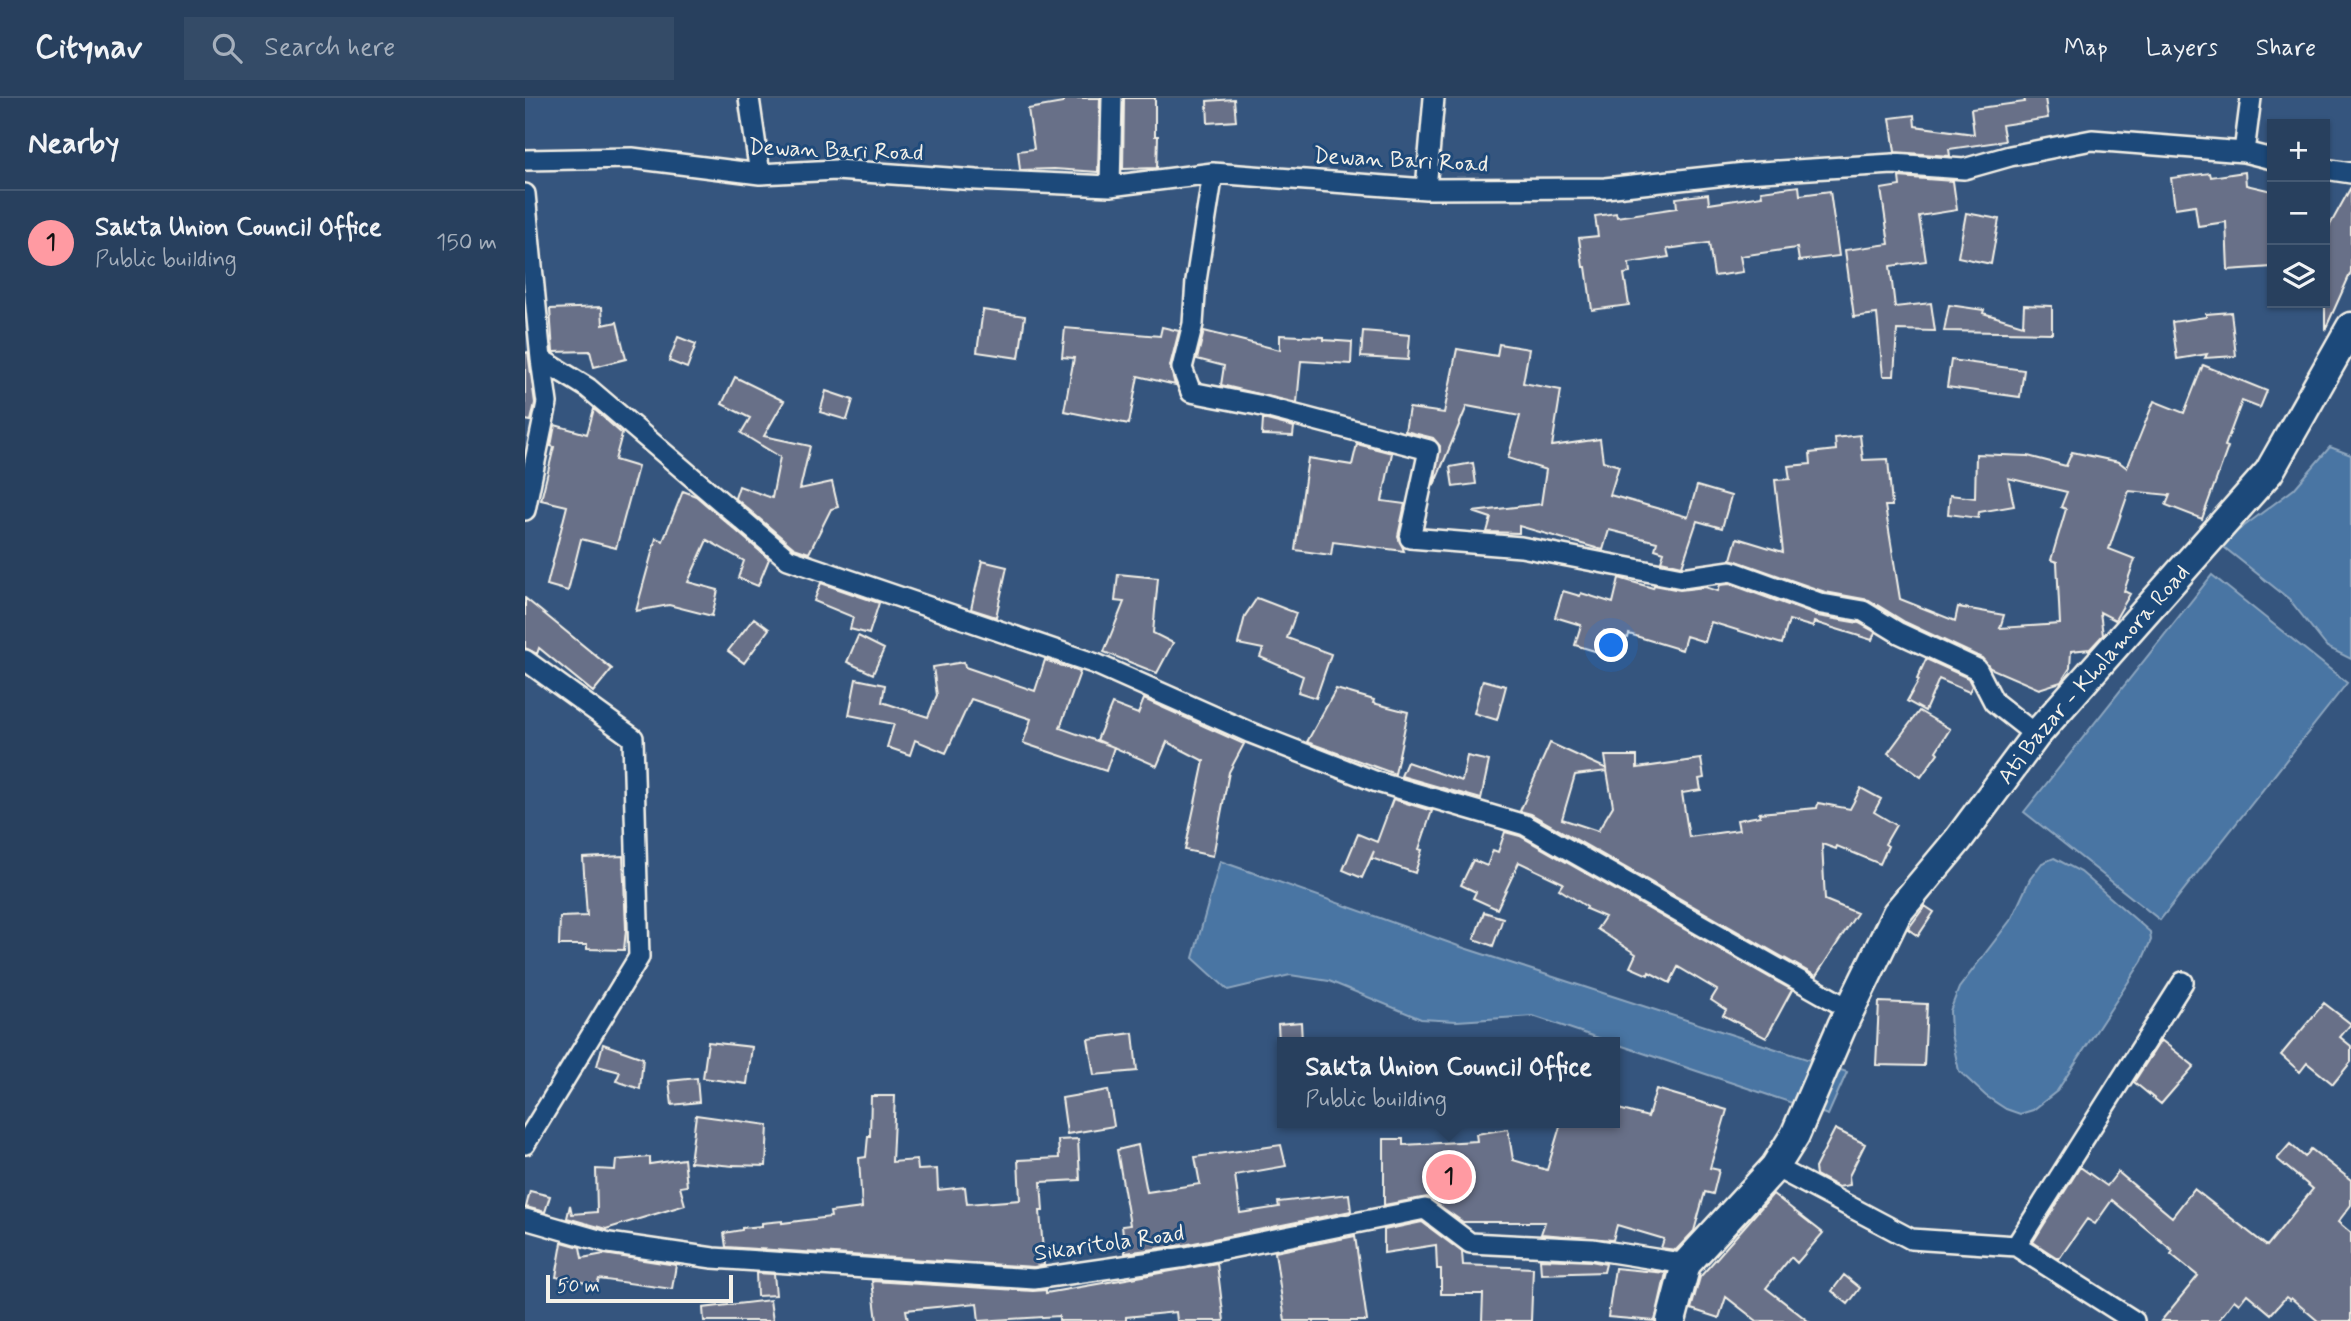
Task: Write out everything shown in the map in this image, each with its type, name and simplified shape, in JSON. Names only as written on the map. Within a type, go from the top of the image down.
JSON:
[{"type":"main road","name":"Ati Bazar - Kholamora Road","points":[[1775,1167],[1795,1135],[1897,913],[1958,840],[2036,734],[2269,472],[2351,327]]},
{"type":"main road","points":[[1671,1321],[1686,1264],[1775,1167]]},
{"type":"street","points":[[749,98],[759,173]]},
{"type":"street","points":[[1110,186],[1112,98]]},
{"type":"street","points":[[1426,189],[1434,98]]},
{"type":"street","points":[[2244,152],[2251,98]]},
{"type":"street","name":"Dewan Bari Road","points":[[525,160],[632,158],[759,173],[836,170],[1110,186],[1213,173],[1426,189],[1605,188],[1745,173],[1893,164],[1964,169],[2010,156],[2092,140],[2244,152],[2267,158]]},
{"type":"street","points":[[2330,170],[2351,173]]},
{"type":"street","points":[[1213,173],[1196,281],[1193,324],[1182,368],[1191,392],[1258,405],[1429,450],[1410,538],[1521,547],[1682,578],[1731,571],[1822,604],[1863,611],[1923,645],[1977,669],[1994,702],[2036,734]]},
{"type":"street","points":[[525,194],[547,403],[525,510]]},
{"type":"street","points":[[525,372],[541,359]]},
{"type":"street","points":[[541,359],[588,388],[788,559],[1096,664],[1251,733],[1377,782],[1525,825],[1847,1018]]},
{"type":"street","points":[[525,660],[633,738],[639,957],[525,1144]]},
{"type":"street","points":[[2016,1246],[2183,982]]},
{"type":"street","points":[[1775,1167],[1911,1239],[2016,1246],[2134,1321]]},
{"type":"street","name":"Sikaritola Road","points":[[525,1219],[609,1243],[713,1258],[1034,1279],[1186,1258],[1425,1209],[1470,1243],[1592,1248],[1686,1264]]},
{"type":"water","points":[[2330,447],[2351,455],[2351,659],[2327,647],[2289,599],[2220,544],[2294,489]]},
{"type":"water","points":[[2212,575],[2347,683],[2160,920],[2024,812]]},
{"type":"water","points":[[2054,858],[2081,872],[2150,932],[2151,940],[2142,961],[2057,1091],[2033,1110],[2020,1114],[2006,1109],[1986,1096],[1959,1071],[1951,1034],[1950,1011],[1959,988],[2012,918],[2030,879],[2042,863]]},
{"type":"water","points":[[1220,861],[1464,948],[1847,1072],[1828,1115],[1620,1045],[1620,1037],[1596,1037],[1533,1016],[1457,1021],[1421,1019],[1329,981],[1290,975],[1228,990],[1193,958]]},
{"type":"building","points":[[1063,98],[1100,98],[1098,172],[1020,170],[1018,151],[1034,149],[1028,109],[1063,103]]},
{"type":"building","points":[[1124,98],[1155,98],[1157,168],[1123,169]]},
{"type":"building","points":[[2024,98],[2045,98],[2048,118],[2002,125],[2005,141],[1949,149],[1950,156],[1895,152],[1890,118],[1914,115],[1915,126],[1974,134],[1971,109],[2025,102]]},
{"type":"building","points":[[1234,99],[1236,121],[1208,123],[1207,101]]},
{"type":"building","points":[[2245,172],[2246,185],[2267,190],[2267,267],[2228,270],[2226,222],[2198,226],[2195,205],[2175,208],[2171,178],[2210,173],[2211,177]]},
{"type":"building","points":[[1899,177],[1953,181],[1957,210],[1919,216],[1926,261],[1890,266],[1895,307],[1931,303],[1935,331],[1897,330],[1894,376],[1883,376],[1877,314],[1854,317],[1845,250],[1889,244],[1881,189],[1900,186]]},
{"type":"building","points":[[1799,186],[1800,195],[1830,191],[1839,256],[1799,261],[1797,248],[1740,256],[1743,272],[1714,276],[1709,243],[1667,249],[1669,257],[1629,263],[1630,273],[1624,274],[1629,305],[1592,310],[1579,238],[1598,236],[1595,216],[1616,213],[1617,217],[1677,208],[1676,198],[1708,194],[1709,204],[1762,196],[1761,191]]},
{"type":"building","points":[[2351,187],[2351,272],[2325,330],[2325,308],[2330,308],[2330,225]]},
{"type":"building","points":[[1966,213],[1999,219],[1991,264],[1958,257]]},
{"type":"building","points":[[1949,305],[1984,310],[1983,313],[2023,325],[2024,305],[2052,306],[2052,333],[1944,331]]},
{"type":"building","points":[[602,307],[603,325],[617,322],[626,359],[594,367],[590,351],[553,352],[550,309]]},
{"type":"building","points":[[983,310],[1025,316],[1019,358],[977,352]]},
{"type":"building","points":[[2231,312],[2236,356],[2205,358],[2207,354],[2177,359],[2172,322],[2206,317],[2206,314]]},
{"type":"building","points":[[1162,327],[1179,331],[1170,366],[1175,385],[1138,376],[1129,424],[1064,411],[1074,358],[1062,357],[1065,328],[1160,336]]},
{"type":"building","points":[[1204,331],[1280,350],[1280,335],[1324,337],[1324,340],[1352,342],[1351,364],[1301,361],[1297,403],[1221,385],[1224,366],[1197,359]]},
{"type":"building","points":[[1363,331],[1410,335],[1408,360],[1361,357]]},
{"type":"building","points":[[678,337],[696,344],[687,368],[669,361]]},
{"type":"building","points":[[1499,344],[1529,349],[1523,383],[1561,390],[1552,446],[1600,439],[1603,461],[1619,466],[1610,495],[1688,517],[1697,486],[1731,496],[1722,528],[1697,521],[1682,566],[1661,561],[1664,552],[1655,549],[1657,542],[1609,530],[1603,550],[1519,526],[1519,533],[1487,532],[1491,518],[1473,512],[1541,504],[1546,470],[1508,458],[1520,416],[1467,406],[1434,485],[1440,446],[1433,438],[1405,431],[1409,408],[1444,413],[1457,349],[1497,356]]},
{"type":"building","points":[[528,352],[535,403],[531,421],[525,420],[525,353]]},
{"type":"building","points":[[1951,360],[2024,370],[2020,397],[1947,387]]},
{"type":"building","points":[[2203,365],[2267,391],[2260,408],[2242,401],[2202,519],[2166,505],[2170,495],[2129,491],[2109,549],[2135,559],[2124,591],[2130,594],[2115,620],[2100,612],[2103,635],[2090,649],[2071,651],[2070,668],[2061,682],[2039,689],[1990,668],[1982,658],[1905,622],[1869,600],[1825,592],[1731,559],[1737,538],[1783,552],[1775,480],[1790,479],[1788,466],[1811,464],[1810,453],[1836,450],[1835,438],[1860,435],[1863,460],[1888,459],[1892,506],[1885,506],[1900,599],[1955,621],[1958,607],[2004,615],[2000,628],[2060,624],[2057,562],[2051,560],[2066,509],[2061,507],[2067,492],[2008,478],[2014,506],[1979,512],[1978,518],[1948,514],[1950,495],[1975,498],[1976,454],[2028,456],[2066,466],[2072,452],[2119,462],[2127,468],[2154,401],[2184,413]]},
{"type":"building","points":[[735,377],[784,401],[764,436],[810,446],[800,489],[832,482],[838,507],[831,509],[809,553],[794,548],[735,498],[739,486],[772,498],[780,457],[741,433],[750,418],[722,404]]},
{"type":"building","points":[[826,391],[853,400],[847,420],[820,412]]},
{"type":"building","points":[[594,409],[622,434],[615,460],[638,467],[616,548],[581,539],[568,591],[547,585],[567,506],[541,500],[554,447],[551,446],[555,425],[587,434]]},
{"type":"building","points":[[1263,419],[1294,427],[1293,436],[1262,435]]},
{"type":"building","points":[[1357,444],[1392,453],[1382,501],[1405,504],[1398,536],[1404,551],[1333,542],[1331,555],[1295,550],[1308,458],[1352,465]]},
{"type":"building","points":[[1473,463],[1476,484],[1453,487],[1450,467]]},
{"type":"building","points":[[683,491],[696,496],[769,559],[758,586],[738,578],[744,561],[707,540],[688,582],[718,590],[712,616],[669,605],[636,611],[656,538],[663,541]]},
{"type":"building","points":[[982,561],[1007,567],[996,617],[971,609]]},
{"type":"building","points":[[1118,574],[1158,578],[1153,633],[1173,643],[1157,673],[1104,652],[1124,602],[1115,601]]},
{"type":"building","points":[[1619,578],[1653,588],[1654,585],[1680,590],[1705,587],[1718,591],[1720,585],[1730,584],[1818,616],[1859,623],[1875,632],[1872,640],[1814,622],[1813,627],[1789,620],[1782,644],[1711,622],[1705,642],[1686,636],[1682,650],[1629,634],[1628,638],[1604,631],[1598,652],[1575,645],[1581,625],[1555,617],[1563,591],[1580,596],[1581,593],[1613,603]]},
{"type":"building","points":[[821,583],[879,603],[869,634],[850,629],[853,617],[814,601]]},
{"type":"building","points":[[525,598],[612,669],[593,692],[539,648],[537,654],[525,648]]},
{"type":"building","points":[[1257,598],[1296,613],[1287,638],[1331,654],[1316,698],[1298,692],[1303,676],[1260,657],[1263,649],[1238,644],[1245,616]]},
{"type":"building","points":[[754,618],[769,629],[744,663],[728,651]]},
{"type":"building","points":[[858,636],[884,649],[873,674],[847,662]]},
{"type":"building","points":[[1926,659],[1968,678],[1972,686],[1969,692],[1939,679],[1925,711],[1907,701],[1919,680],[1917,679]]},
{"type":"building","points":[[1045,660],[1080,672],[1060,728],[1114,747],[1106,771],[1023,743],[1031,719],[971,699],[946,753],[915,740],[910,755],[887,747],[894,724],[849,715],[856,679],[885,685],[882,702],[928,717],[937,695],[933,667],[964,662],[965,667],[1035,691]]},
{"type":"building","points":[[1483,680],[1506,686],[1497,720],[1474,713]]},
{"type":"building","points":[[1336,689],[1408,712],[1395,774],[1307,742]]},
{"type":"building","points":[[1144,699],[1244,744],[1229,772],[1213,856],[1185,850],[1204,761],[1167,742],[1157,766],[1097,740],[1112,704],[1138,714]]},
{"type":"building","points":[[1919,711],[1950,729],[1936,751],[1938,753],[1921,777],[1888,753]]},
{"type":"building","points":[[1550,743],[1607,769],[1605,756],[1637,756],[1637,768],[1701,759],[1704,778],[1699,779],[1701,790],[1682,793],[1689,837],[1739,830],[1737,820],[1760,816],[1759,813],[1817,808],[1818,803],[1850,809],[1861,788],[1881,799],[1874,812],[1896,825],[1885,844],[1888,846],[1880,864],[1837,846],[1836,849],[1822,844],[1825,900],[1857,913],[1816,976],[1531,814],[1520,811]],"holes":[[[1607,771],[1613,806],[1598,831],[1562,819],[1575,775]]]},
{"type":"building","points":[[1467,756],[1489,761],[1481,799],[1401,776],[1407,762],[1462,781]]},
{"type":"building","points":[[1393,799],[1432,811],[1419,849],[1422,850],[1415,873],[1371,858],[1374,851],[1362,878],[1343,870],[1358,834],[1377,842]]},
{"type":"building","points":[[1505,832],[1520,836],[1792,990],[1766,1038],[1723,1015],[1726,1010],[1711,1000],[1717,990],[1678,967],[1670,983],[1649,972],[1648,975],[1630,967],[1636,954],[1597,929],[1605,917],[1586,909],[1587,907],[1559,889],[1563,883],[1519,862],[1497,909],[1473,898],[1476,892],[1461,885],[1473,860],[1487,866],[1493,850],[1498,852]]},
{"type":"building","points":[[623,856],[626,929],[624,950],[587,949],[587,945],[559,945],[560,917],[587,916],[583,858]]},
{"type":"building","points":[[1925,906],[1934,912],[1918,936],[1908,929]]},
{"type":"building","points":[[1484,912],[1503,918],[1493,946],[1474,939]]},
{"type":"building","points":[[1879,1002],[1927,1004],[1924,1066],[1876,1065]]},
{"type":"building","points":[[2324,1003],[2351,1024],[2340,1037],[2351,1046],[2351,1062],[2333,1084],[2307,1063],[2300,1072],[2281,1055]]},
{"type":"building","points":[[1301,1022],[1302,1037],[1279,1037],[1278,1024]]},
{"type":"building","points":[[1133,1033],[1137,1071],[1094,1075],[1088,1039]]},
{"type":"building","points":[[2161,1040],[2194,1066],[2161,1104],[2134,1082]]},
{"type":"building","points":[[708,1042],[752,1047],[747,1084],[703,1078]]},
{"type":"building","points":[[603,1044],[643,1058],[640,1089],[616,1081],[620,1072],[597,1066]]},
{"type":"building","points":[[697,1078],[699,1102],[672,1105],[669,1081]]},
{"type":"building","points":[[1656,1089],[1727,1110],[1710,1168],[1719,1170],[1713,1194],[1705,1192],[1694,1231],[1676,1250],[1661,1248],[1664,1239],[1617,1225],[1613,1240],[1541,1234],[1545,1222],[1463,1222],[1427,1197],[1384,1205],[1384,1139],[1403,1139],[1403,1145],[1477,1141],[1476,1134],[1508,1129],[1513,1160],[1547,1170],[1560,1128],[1620,1128],[1620,1109],[1648,1117]]},
{"type":"building","points":[[1108,1090],[1114,1126],[1067,1134],[1062,1098]]},
{"type":"building","points":[[871,1096],[895,1096],[892,1162],[917,1160],[918,1170],[937,1169],[938,1190],[965,1187],[967,1204],[1020,1200],[1018,1160],[1059,1158],[1058,1140],[1078,1139],[1080,1180],[1041,1182],[1044,1265],[1034,1267],[726,1247],[724,1233],[762,1226],[762,1223],[831,1217],[830,1212],[862,1208],[859,1158],[866,1157],[870,1136]]},
{"type":"building","points":[[696,1115],[768,1125],[766,1166],[690,1162]]},
{"type":"building","points":[[1835,1129],[1865,1144],[1849,1176],[1850,1185],[1838,1187],[1816,1175],[1815,1168]]},
{"type":"building","points":[[2290,1144],[2305,1157],[2311,1149],[2351,1180],[2351,1205],[2338,1222],[2351,1233],[2351,1321],[2318,1321],[2291,1298],[2290,1300],[2286,1297],[2271,1314],[2247,1294],[2239,1304],[2234,1300],[2218,1321],[2161,1321],[2198,1276],[2171,1254],[2173,1251],[2112,1200],[2095,1224],[2087,1219],[2059,1259],[2033,1242],[2080,1167],[2107,1186],[2118,1172],[2172,1217],[2194,1189],[2267,1246],[2313,1189],[2277,1159]]},
{"type":"building","points":[[1138,1145],[1147,1192],[1200,1184],[1195,1157],[1281,1145],[1286,1166],[1235,1175],[1240,1213],[1279,1207],[1278,1202],[1349,1194],[1351,1211],[1184,1245],[1125,1253],[1122,1226],[1130,1225],[1117,1150]]},
{"type":"building","points":[[650,1157],[650,1164],[684,1159],[687,1186],[680,1187],[685,1205],[606,1229],[567,1218],[570,1205],[572,1214],[597,1212],[596,1169],[615,1170],[616,1160]]},
{"type":"building","points":[[530,1191],[550,1196],[545,1212],[526,1207]]},
{"type":"building","points":[[1773,1194],[1823,1233],[1797,1263],[1791,1257],[1766,1288],[1808,1321],[1757,1321],[1726,1297],[1719,1318],[1691,1309],[1700,1277]]},
{"type":"building","points":[[1422,1222],[1462,1252],[1463,1265],[1533,1268],[1531,1321],[1482,1321],[1483,1294],[1441,1294],[1441,1269],[1437,1269],[1436,1245],[1384,1253],[1384,1230]]},
{"type":"building","points":[[1355,1236],[1367,1321],[1285,1321],[1275,1252]]},
{"type":"building","points":[[562,1242],[580,1247],[582,1258],[604,1254],[676,1265],[672,1289],[599,1279],[597,1285],[556,1277]]},
{"type":"building","points":[[1540,1259],[1606,1264],[1604,1272],[1541,1274]]},
{"type":"building","points":[[1217,1263],[1224,1321],[1177,1321],[1176,1312],[1126,1317],[1126,1321],[1059,1321],[1059,1316],[979,1321],[977,1303],[906,1310],[908,1321],[877,1321],[872,1281],[1046,1290],[1046,1293]]},
{"type":"building","points":[[1615,1268],[1666,1273],[1655,1321],[1608,1317]]},
{"type":"building","points":[[756,1273],[774,1274],[776,1295],[757,1296]]},
{"type":"building","points":[[1844,1275],[1860,1288],[1848,1304],[1832,1291]]},
{"type":"building","points":[[770,1300],[773,1321],[704,1321],[703,1308]]},
{"type":"place","name":"Sakta Union Council Office","points":[[1449,1177]]}]
